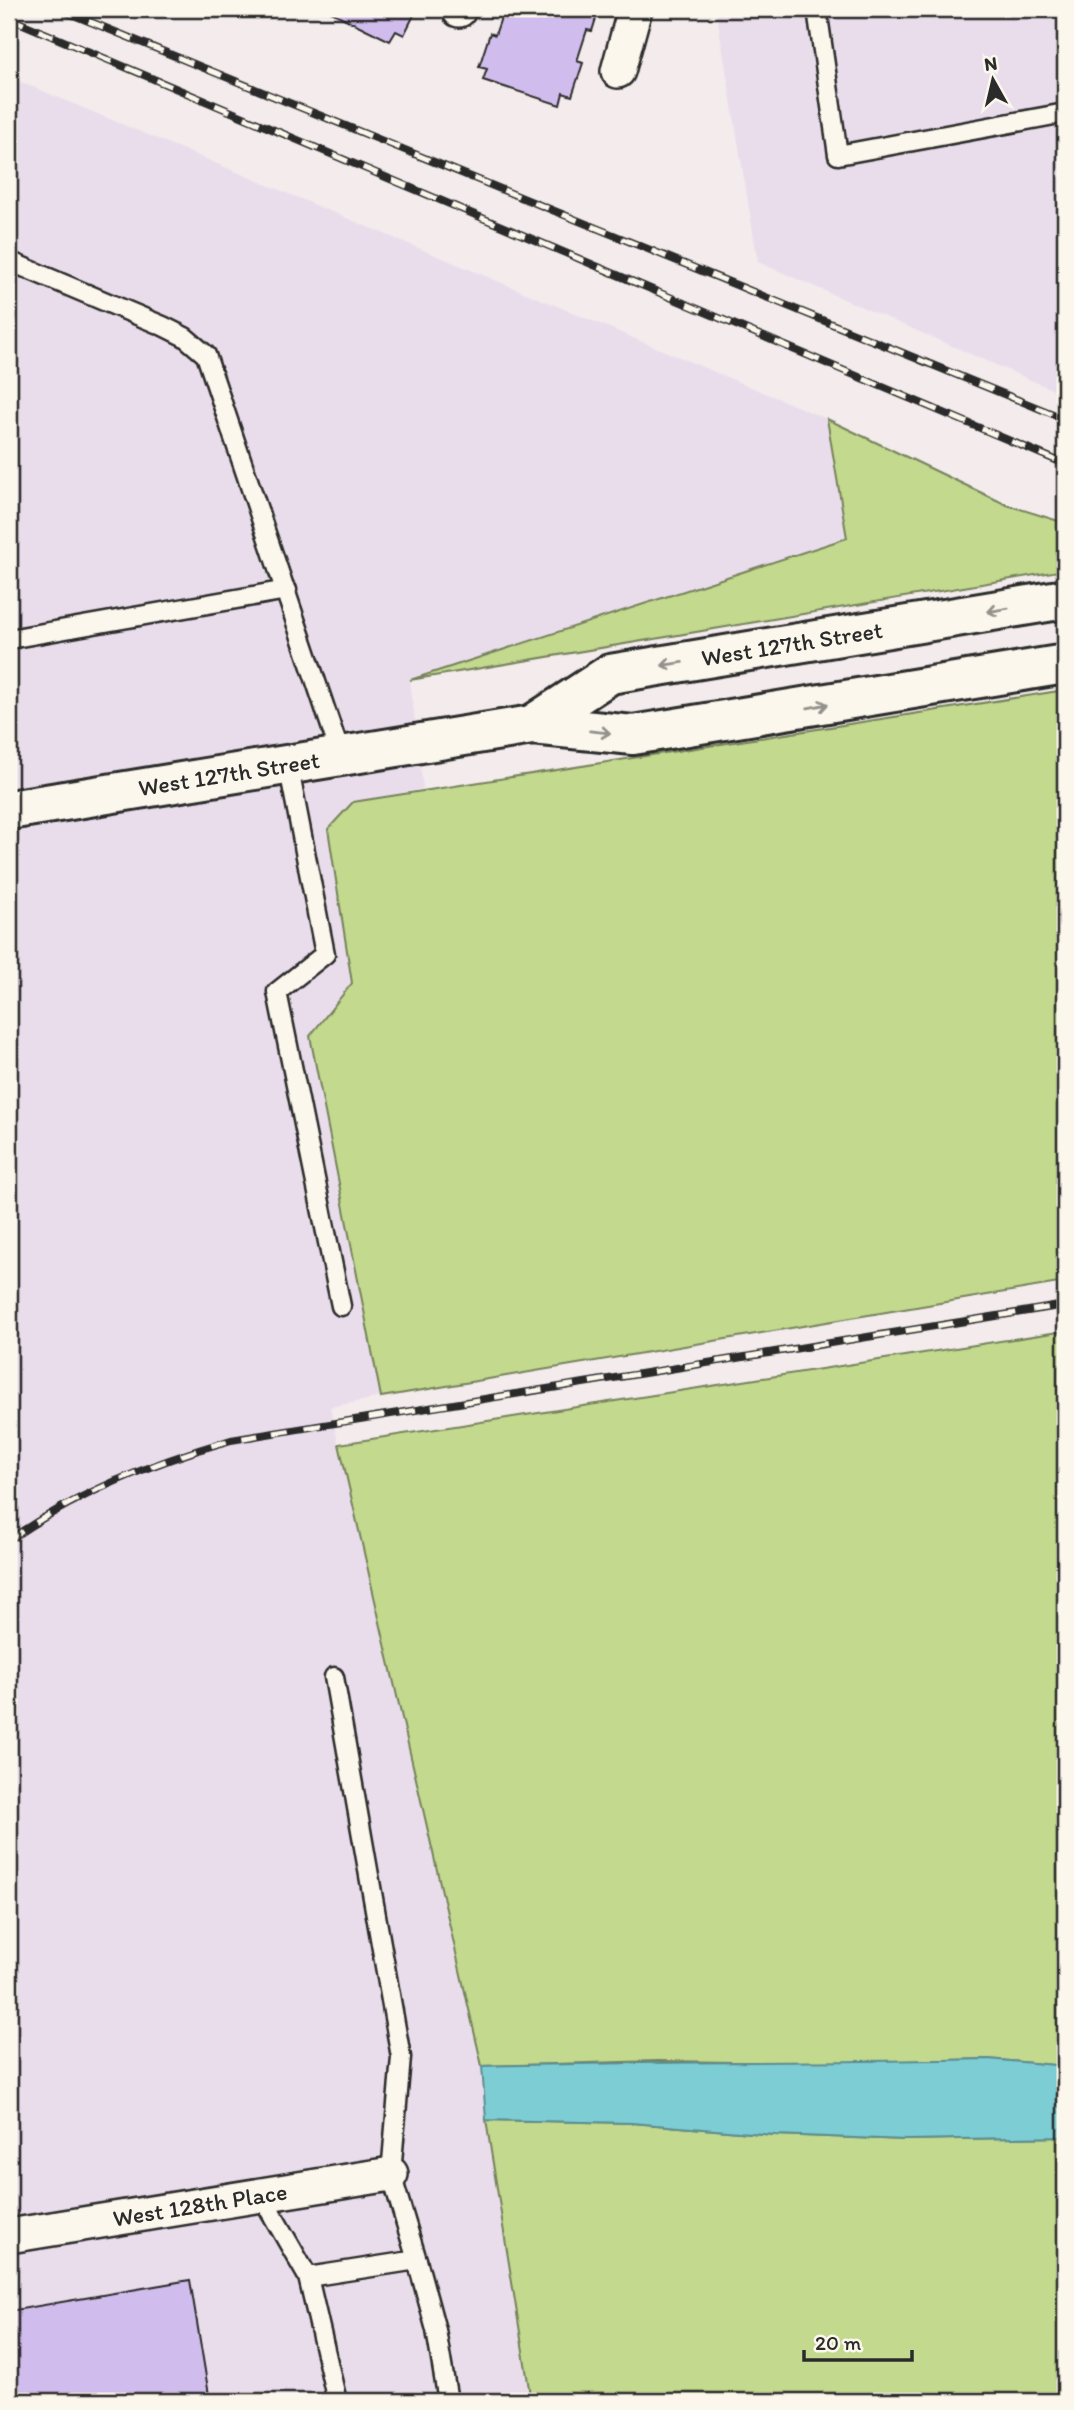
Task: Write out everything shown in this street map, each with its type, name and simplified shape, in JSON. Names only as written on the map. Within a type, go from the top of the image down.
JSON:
[{"type":"main road","name":"West 127th Street","points":[[532,725],[610,674],[1065,599]]},
{"type":"main road","name":"West 127th Street","points":[[9,810],[532,725],[633,735],[1065,664]]},
{"type":"street","points":[[618,71],[635,9]]},
{"type":"street","name":"West 128th Place","points":[[9,2236],[391,2174]]},
{"type":"lane","points":[[817,9],[838,155],[1065,113]]},
{"type":"lane","points":[[9,261],[163,326],[185,337],[206,355],[341,756]]},
{"type":"lane","points":[[9,639],[287,590]]},
{"type":"lane","points":[[288,764],[325,954],[277,992],[341,1306]]},
{"type":"lane","points":[[334,1677],[401,2057],[391,2174],[436,2330],[448,2401]]},
{"type":"lane","points":[[261,2195],[308,2277],[337,2401]]},
{"type":"lane","points":[[308,2277],[417,2260]]},
{"type":"shaded area","points":[[716,9],[1065,9],[1065,395],[758,262]]},
{"type":"shaded area","points":[[9,77],[827,419],[847,538],[410,680],[423,789],[353,802],[328,829],[352,983],[310,1036],[381,1397],[330,1407],[482,2066],[486,2120],[531,2401],[9,2401]]},
{"type":"green space","points":[[827,419],[1007,505],[1065,523],[1065,570],[410,680],[847,538]]},
{"type":"green space","points":[[1065,690],[1065,1282],[381,1397],[310,1036],[352,983],[328,829],[353,802]]},
{"type":"green space","points":[[1065,1331],[1065,2066],[988,2059],[820,2063],[658,2061],[482,2066],[339,1444]]},
{"type":"green space","points":[[486,2120],[632,2123],[775,2135],[907,2140],[1065,2137],[1065,2401],[531,2401]]},
{"type":"water","points":[[988,2059],[1065,2066],[1065,2137],[907,2140],[775,2135],[632,2123],[486,2120],[482,2066],[608,2063]]},
{"type":"building","points":[[325,9],[417,9],[404,35],[396,31],[390,41]]},
{"type":"building","points":[[504,9],[599,9],[592,31],[587,30],[577,61],[583,63],[572,96],[563,93],[560,105],[483,80],[487,69],[479,67],[490,33],[495,35]]},
{"type":"building","points":[[190,2280],[210,2401],[9,2401],[9,2311]]},
{"type":"railway","points":[[59,9],[1065,419]]},
{"type":"railway","points":[[9,18],[1065,464]]},
{"type":"railway","points":[[9,1540],[61,1508],[116,1481],[231,1440],[1065,1305]]}]
